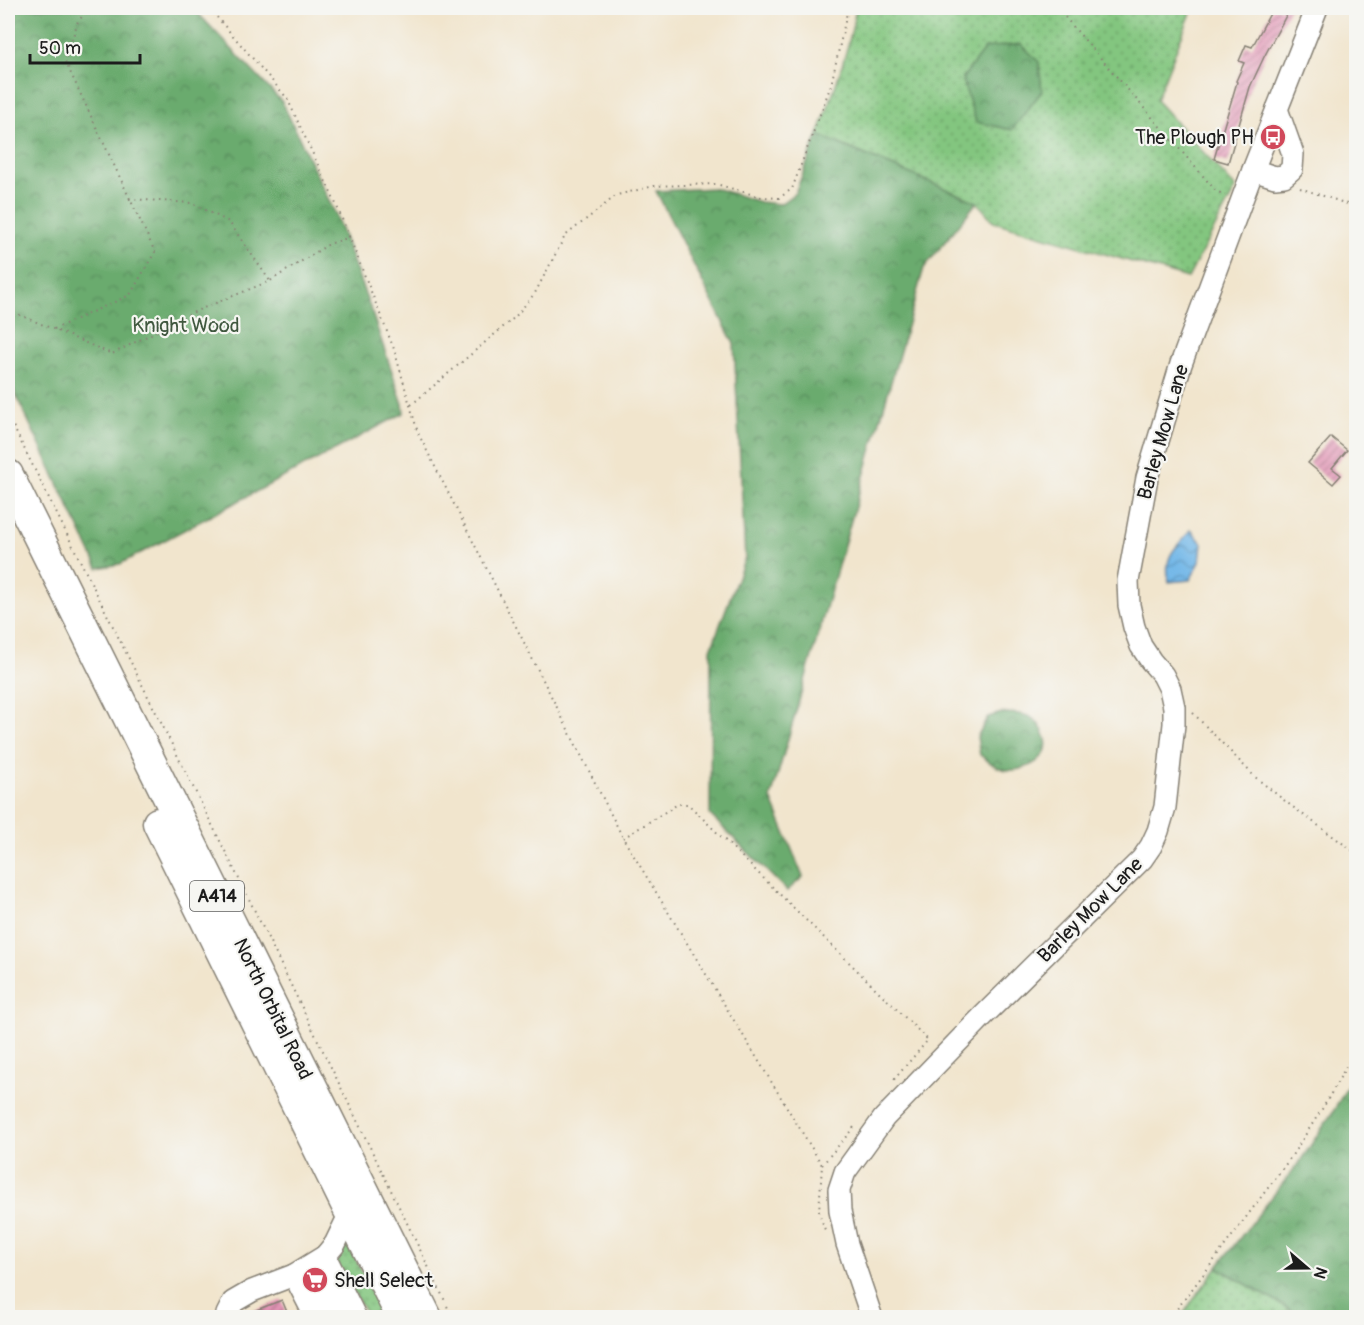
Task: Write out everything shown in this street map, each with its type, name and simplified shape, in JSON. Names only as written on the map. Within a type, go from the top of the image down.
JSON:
[{"type":"highway","name":"North Orbital Road","points":[[8,475],[427,1317]]},
{"type":"highway","name":"North Orbital Road","points":[[8,516],[402,1317]]},
{"type":"street","name":"Barley Mow Lane","points":[[872,1317],[847,1244],[840,1211],[839,1190],[845,1172],[884,1118],[984,1015],[1142,859],[1158,831],[1165,807],[1174,707],[1170,690],[1141,646],[1134,627],[1129,605],[1128,581],[1147,478],[1181,363],[1253,170],[1317,8]]},
{"type":"street","points":[[1253,170],[1275,177],[1284,177],[1292,169],[1293,154],[1277,110]]},
{"type":"street","points":[[229,1317],[227,1314],[233,1302],[252,1291],[294,1275],[325,1257],[335,1244],[350,1213]]},
{"type":"street","points":[[321,1299],[325,1257]]},
{"type":"street","points":[[294,1275],[321,1299],[336,1317]]},
{"type":"street","points":[[321,1299],[356,1317]]},
{"type":"path","points":[[54,329],[130,295],[155,252],[65,61],[78,21],[90,8]]},
{"type":"path","points":[[209,8],[287,98],[336,204],[394,349],[418,433],[623,838],[822,1165],[860,1120]]},
{"type":"path","points":[[410,405],[515,317],[535,293],[565,236],[616,195],[654,186],[716,184],[762,197],[779,198],[792,189],[831,85],[848,8]]},
{"type":"path","points":[[1057,8],[1216,191],[1241,202]]},
{"type":"path","points":[[1284,177],[1299,187],[1356,207]]},
{"type":"path","points":[[129,200],[192,203],[229,222],[270,281]]},
{"type":"path","points":[[8,310],[112,354],[196,311],[270,281],[329,244],[350,237]]},
{"type":"path","points":[[8,416],[248,897],[453,1317]]},
{"type":"path","points":[[1192,712],[1255,777],[1356,853]]},
{"type":"path","points":[[623,838],[678,804],[688,804],[928,1040],[890,1084]]},
{"type":"path","points":[[1170,1317],[1291,1157],[1324,1106],[1356,1049]]},
{"type":"green space","name":"Knight Wood","points":[[8,8],[193,8],[282,102],[335,213],[403,404],[404,413],[120,564],[98,568],[8,378]]},
{"type":"green space","points":[[856,8],[1193,8],[1156,100],[1236,188],[1188,278],[994,222],[977,202],[818,135],[845,56]]},
{"type":"green space","points":[[1021,44],[1039,62],[1042,91],[1012,130],[976,122],[962,79],[985,48]]},
{"type":"green space","points":[[818,135],[977,202],[924,268],[771,798],[803,877],[787,891],[710,815],[711,649],[745,558],[734,344],[656,191],[715,188],[760,202],[780,204],[795,193]]},
{"type":"green space","points":[[1002,713],[1016,713],[1030,717],[1045,735],[1046,747],[1042,757],[1025,768],[1006,770],[995,766],[980,755],[977,737],[988,717]]},
{"type":"green space","points":[[1356,1071],[1356,1317],[1302,1317],[1217,1267],[1301,1160]]},
{"type":"green space","points":[[345,1247],[353,1254],[383,1317],[368,1317],[333,1257]]},
{"type":"green space","points":[[1217,1267],[1302,1317],[1181,1317]]},
{"type":"water","points":[[1191,530],[1202,543],[1200,562],[1190,580],[1169,582],[1169,559],[1175,548]]},
{"type":"building","points":[[1273,8],[1290,8],[1250,87],[1228,163],[1214,159],[1236,81],[1244,63],[1239,61],[1246,45],[1252,47]]},
{"type":"building","points":[[1331,437],[1347,450],[1332,468],[1341,475],[1333,484],[1308,463]]},
{"type":"building","points":[[282,1300],[289,1317],[241,1316]]},
{"type":"place","name":"The Plough PH","points":[[1273,137]]},
{"type":"place","name":"Shell Select","points":[[315,1280]]}]
